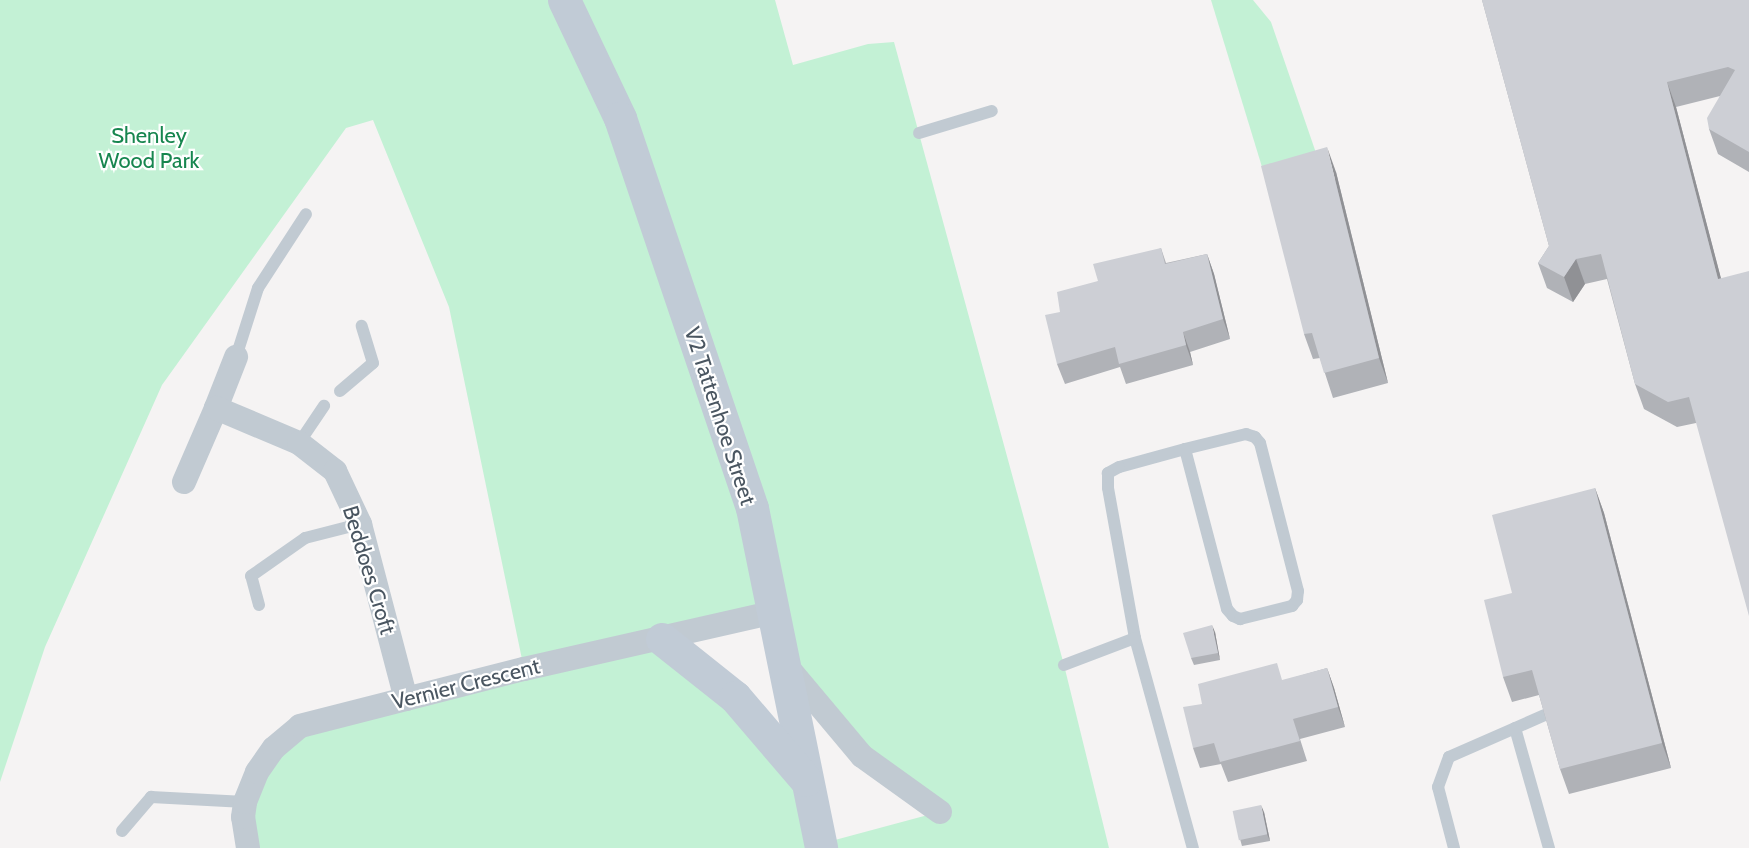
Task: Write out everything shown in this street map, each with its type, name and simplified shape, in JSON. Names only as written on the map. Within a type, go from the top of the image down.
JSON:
[{"type":"street","name":"V2 Tattenhoe Street","points":[[564,0],[620,118],[752,508],[771,613],[821,848]]},
{"type":"street","points":[[184,482],[236,357]]},
{"type":"street","name":"Beddoes Croft","points":[[216,408],[299,443],[335,471],[360,524],[406,699]]},
{"type":"street","name":"Vernier Crescent","points":[[248,848],[243,817],[244,802],[257,772],[274,748],[300,726],[524,669],[771,613]]},
{"type":"street","points":[[662,639],[735,697],[807,782]]},
{"type":"street","points":[[783,661],[862,756],[940,812]]},
{"type":"lane","points":[[919,133],[992,111]]},
{"type":"lane","points":[[236,357],[258,288],[306,214]]},
{"type":"lane","points":[[340,391],[373,363],[362,326]]},
{"type":"lane","points":[[299,443],[324,406]]},
{"type":"lane","points":[[1185,449],[1227,609],[1233,616],[1240,618],[1292,606],[1297,600],[1298,591],[1260,443],[1255,437],[1246,434],[1185,449],[1119,467],[1108,473],[1108,488],[1135,638],[1193,848]]},
{"type":"lane","points":[[259,604],[251,576],[305,538],[360,524]]},
{"type":"lane","points":[[1064,665],[1135,638]]},
{"type":"lane","points":[[1454,848],[1438,786],[1449,757],[1546,714]]},
{"type":"lane","points":[[1515,728],[1549,848]]},
{"type":"lane","points":[[122,831],[151,796],[244,802]]},
{"type":"green space","name":"Shenley Wood Park","points":[[0,0],[775,0],[793,65],[868,44],[894,42],[1064,665],[1109,848],[248,848],[245,802],[300,726],[524,669],[449,307],[373,120],[346,128],[162,385],[45,647],[0,782]],"holes":[[[771,613],[783,661],[862,756],[939,812],[820,844],[807,782],[663,639]]]},
{"type":"green space","points":[[1211,0],[1253,0],[1271,22],[1316,153],[1262,167]]},
{"type":"building","points":[[1482,0],[1749,0],[1749,152],[1709,129],[1707,118],[1735,70],[1728,67],[1667,82],[1718,279],[1749,271],[1749,616],[1689,397],[1668,402],[1635,384],[1601,254],[1576,259],[1564,277],[1538,263],[1549,246]]},
{"type":"building","points":[[1327,147],[1379,358],[1324,373],[1312,333],[1304,334],[1261,166]]},
{"type":"building","points":[[1161,248],[1165,264],[1207,254],[1223,319],[1183,332],[1186,345],[1119,364],[1115,347],[1057,364],[1045,315],[1060,312],[1057,292],[1098,281],[1093,264]]},
{"type":"building","points":[[1595,488],[1662,743],[1560,769],[1532,670],[1503,677],[1484,600],[1512,593],[1492,515]]},
{"type":"building","points":[[1212,625],[1218,653],[1191,658],[1183,633]]},
{"type":"building","points":[[1277,663],[1282,680],[1327,668],[1338,707],[1293,719],[1300,741],[1220,762],[1214,743],[1193,748],[1183,707],[1202,704],[1198,684]]},
{"type":"building","points":[[1261,805],[1267,834],[1239,840],[1233,811]]}]
